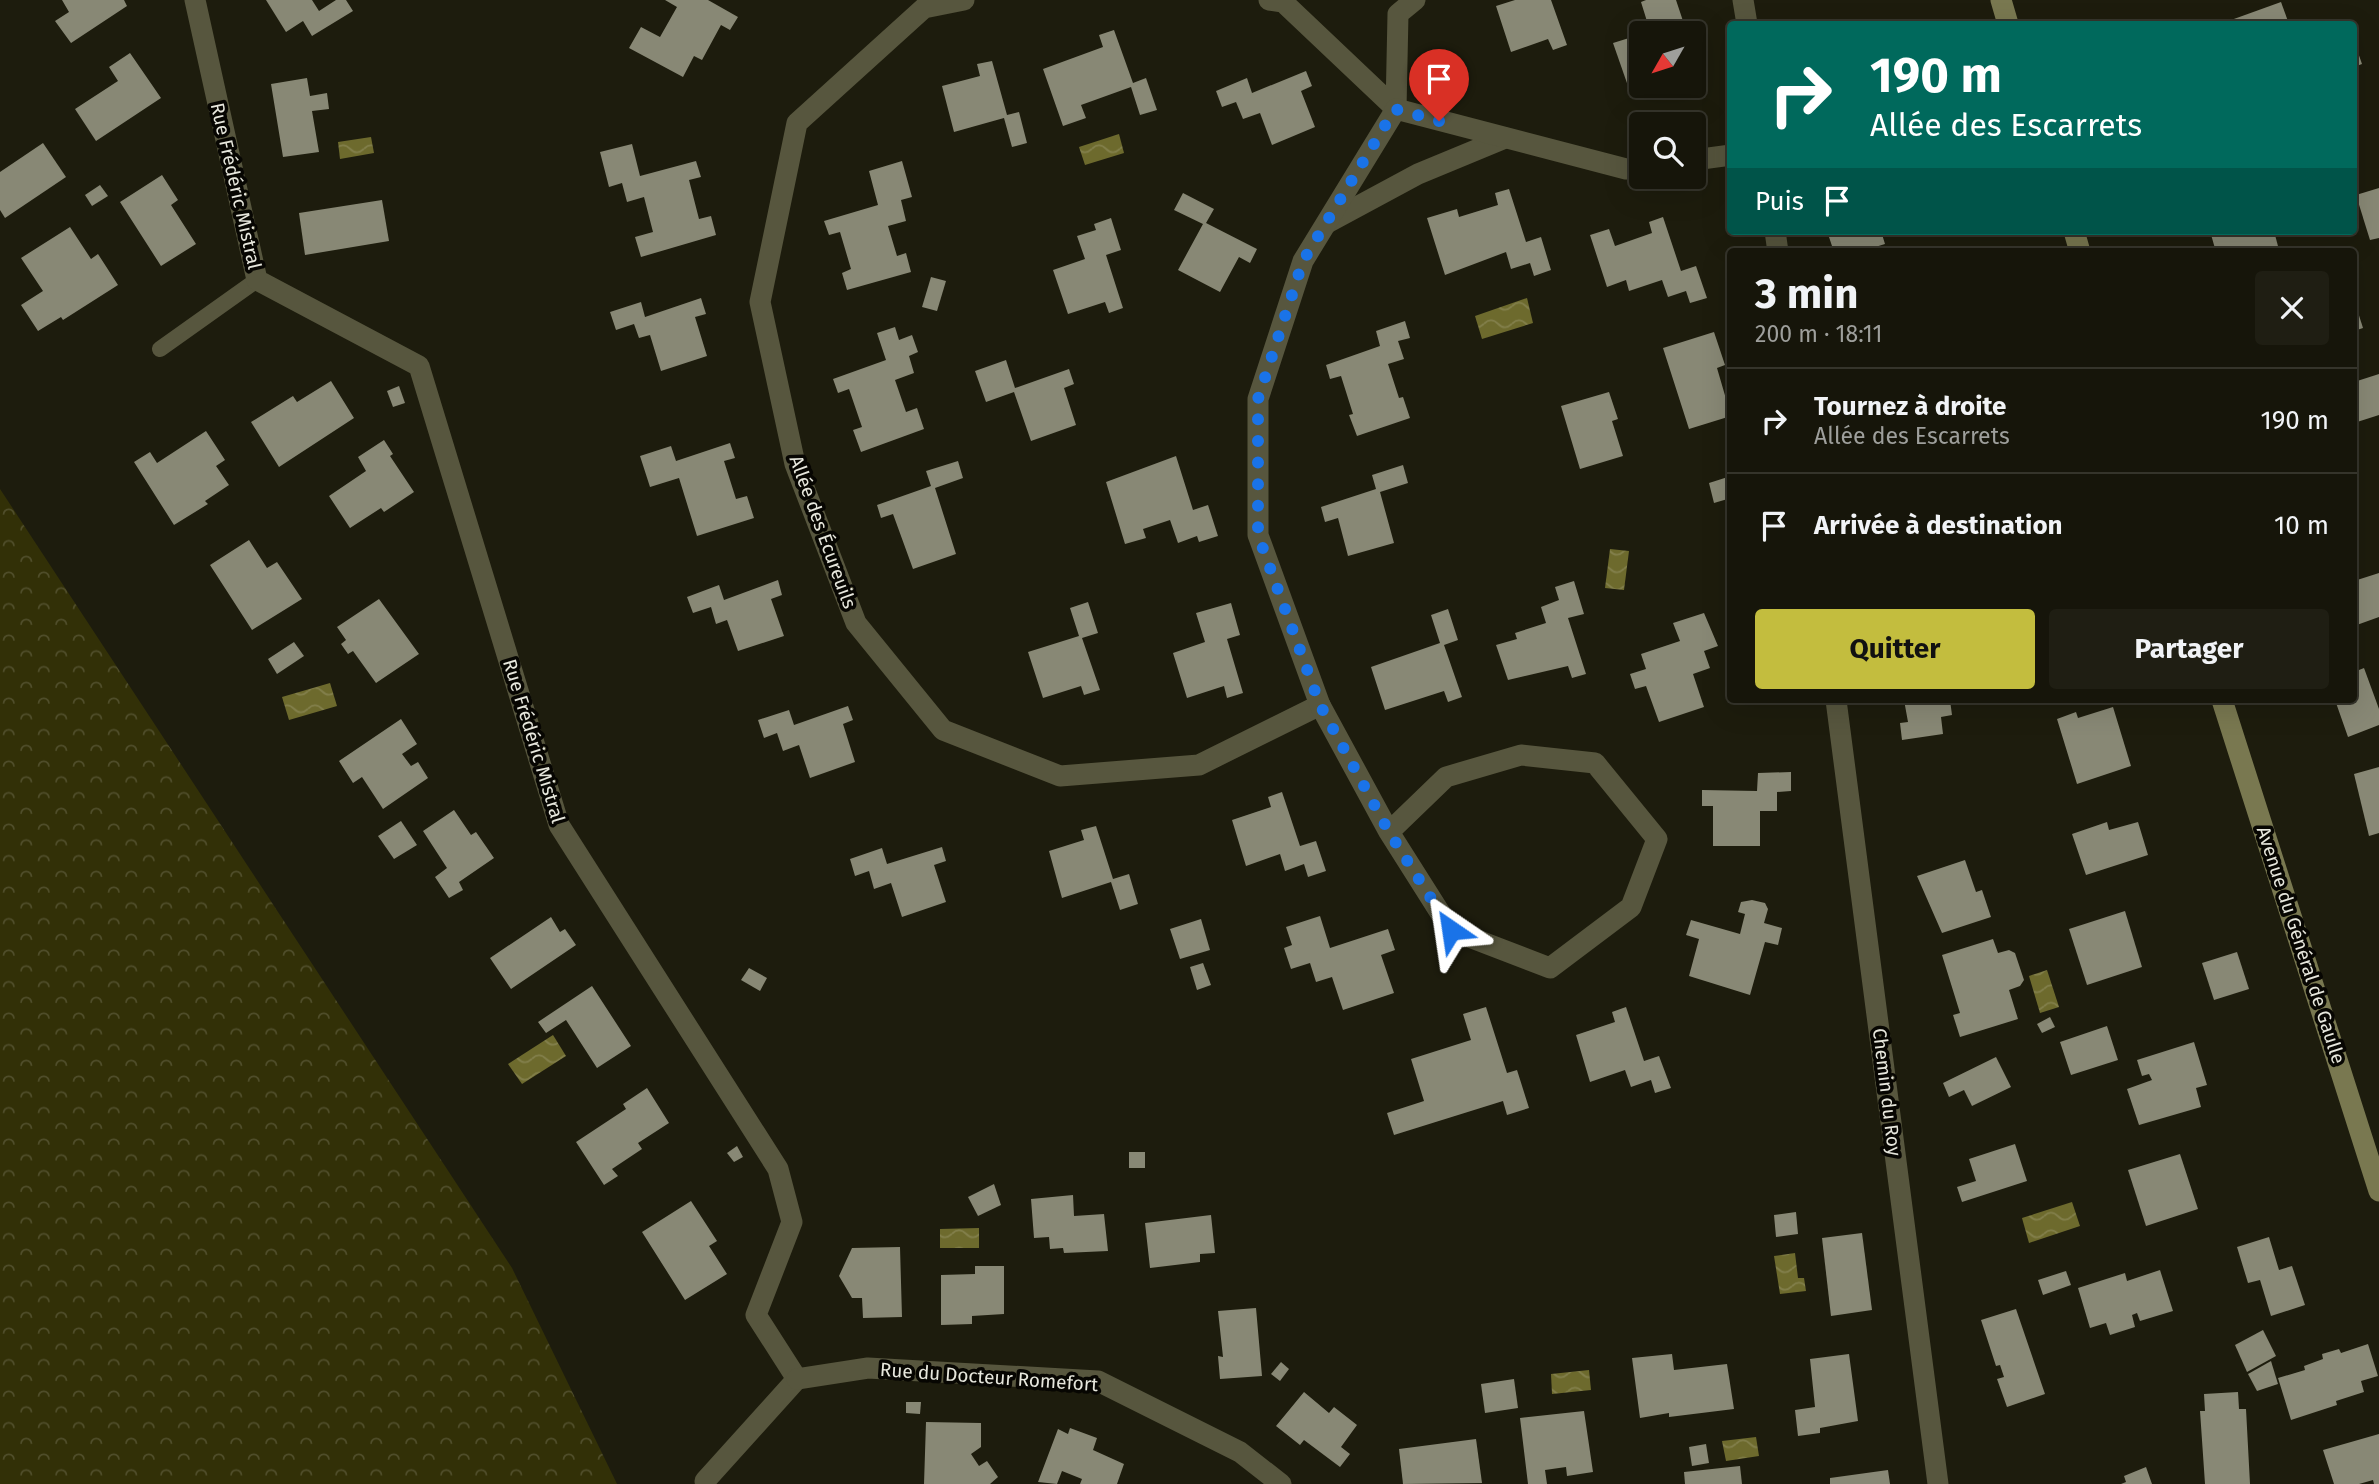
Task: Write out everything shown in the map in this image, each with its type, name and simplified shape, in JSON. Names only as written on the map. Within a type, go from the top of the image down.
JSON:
[{"type":"main road","points":[[2001,0],[2007,21]]},
{"type":"main road","name":"Avenue du Général de Gaulle","points":[[2223,703],[2379,1191]]},
{"type":"street","name":"Rue Frédéric Mistral","points":[[195,0],[257,281],[419,366],[559,825],[778,1169],[792,1222],[756,1315],[797,1379]]},
{"type":"street","name":"Allée des Écureuils","points":[[964,0],[924,8],[797,123],[760,302],[795,464],[856,623],[943,730],[1060,776],[1199,765],[1320,705]]},
{"type":"street","points":[[1269,0],[1283,2],[1395,109],[1629,169]]},
{"type":"street","points":[[1389,832],[1446,777],[1521,755],[1595,762],[1657,839],[1631,907],[1550,968],[1451,930],[1389,832],[1320,705],[1258,535],[1258,399],[1303,261],[1395,109],[1398,14],[1415,0]]},
{"type":"street","points":[[1743,0],[1746,21]]},
{"type":"street","points":[[1326,223],[1418,174],[1505,138]]},
{"type":"street","points":[[1706,158],[1727,156]]},
{"type":"street","name":"Chemin du Roy","points":[[1836,703],[1938,1484]]},
{"type":"street","name":"Rue du Docteur Romefort","points":[[797,1379],[868,1368],[1098,1381],[1240,1452],[1280,1484]]},
{"type":"street","points":[[705,1481],[797,1379]]},
{"type":"lane","points":[[160,349],[257,281]]},
{"type":"green space","points":[[0,489],[512,1268],[617,1484],[0,1484]]},
{"type":"water","points":[[1119,134],[1124,153],[1085,165],[1079,147]]},
{"type":"water","points":[[371,137],[374,153],[340,159],[338,142]]},
{"type":"water","points":[[1527,298],[1533,323],[1482,339],[1475,316]]},
{"type":"water","points":[[1610,549],[1629,551],[1624,590],[1605,588]]},
{"type":"water","points":[[330,683],[337,706],[289,720],[282,697]]},
{"type":"water","points":[[2047,970],[2059,1007],[2040,1013],[2029,976]]},
{"type":"water","points":[[553,1035],[566,1056],[522,1084],[508,1064]]},
{"type":"water","points":[[2072,1202],[2080,1226],[2029,1243],[2022,1218]]},
{"type":"water","points":[[979,1228],[979,1248],[940,1248],[940,1229]]},
{"type":"water","points":[[1795,1253],[1798,1278],[1804,1278],[1806,1291],[1780,1294],[1774,1256]]},
{"type":"water","points":[[1589,1370],[1591,1390],[1552,1394],[1551,1374]]},
{"type":"water","points":[[1756,1437],[1759,1456],[1726,1461],[1722,1441]]},
{"type":"building","points":[[62,0],[124,0],[127,6],[71,43],[55,21],[69,12]]},
{"type":"building","points":[[266,0],[312,0],[319,11],[336,0],[346,0],[353,11],[312,36],[303,21],[286,32]]},
{"type":"building","points":[[665,0],[708,0],[738,17],[730,30],[721,25],[702,60],[694,56],[683,77],[629,48],[641,27],[660,37],[677,7]]},
{"type":"building","points":[[1515,0],[1551,0],[1567,45],[1553,50],[1548,39],[1511,52],[1496,6]]},
{"type":"building","points":[[1676,0],[1683,21],[1647,21],[1641,2]]},
{"type":"building","points":[[2281,2],[2288,21],[2228,21]]},
{"type":"building","points":[[1114,30],[1133,83],[1146,78],[1157,110],[1140,115],[1131,87],[1081,105],[1086,118],[1063,126],[1043,69],[1103,47],[1099,35]]},
{"type":"building","points":[[1629,38],[1629,86],[1628,86],[1613,43]]},
{"type":"building","points":[[2357,50],[2362,64],[2357,66]]},
{"type":"building","points":[[130,53],[161,98],[96,141],[75,109],[118,81],[109,67]]},
{"type":"building","points":[[992,61],[1007,115],[1019,112],[1027,143],[1012,147],[1004,118],[954,132],[942,86],[980,76],[977,64]]},
{"type":"building","points":[[1306,71],[1312,86],[1301,91],[1315,127],[1272,145],[1260,113],[1243,119],[1236,102],[1222,107],[1216,91],[1247,78],[1252,93]]},
{"type":"building","points":[[307,78],[310,96],[327,93],[329,109],[312,111],[319,152],[283,157],[271,84]]},
{"type":"building","points":[[43,143],[66,177],[5,218],[0,210],[0,172]]},
{"type":"building","points":[[632,144],[640,176],[696,161],[701,177],[689,180],[699,219],[711,216],[716,235],[641,257],[635,237],[653,232],[644,197],[627,202],[622,183],[609,187],[600,152]]},
{"type":"building","points":[[902,161],[912,197],[901,200],[906,221],[888,226],[897,256],[906,253],[911,272],[847,290],[842,273],[851,269],[840,232],[829,235],[824,221],[878,205],[869,171]]},
{"type":"building","points":[[162,175],[178,200],[171,205],[196,244],[161,266],[120,202]]},
{"type":"building","points":[[100,185],[108,196],[92,206],[85,195]]},
{"type":"building","points":[[2379,188],[2379,238],[2370,240],[2357,195]]},
{"type":"building","points":[[1509,189],[1526,242],[1541,237],[1551,270],[1534,276],[1530,263],[1511,269],[1506,252],[1445,275],[1427,218],[1457,209],[1459,217],[1498,205],[1495,193]]},
{"type":"building","points":[[1183,193],[1214,209],[1206,223],[1257,249],[1250,263],[1239,257],[1220,292],[1178,270],[1203,224],[1174,210]]},
{"type":"building","points":[[382,200],[389,241],[305,255],[299,213]]},
{"type":"building","points":[[1663,217],[1681,271],[1696,266],[1707,298],[1690,303],[1686,291],[1668,297],[1662,280],[1629,291],[1626,280],[1607,287],[1590,235],[1609,229],[1615,246],[1652,233],[1649,222]]},
{"type":"building","points":[[1111,218],[1121,250],[1106,255],[1123,308],[1109,313],[1105,302],[1068,314],[1053,270],[1085,259],[1077,236],[1096,230],[1094,224]]},
{"type":"building","points":[[70,227],[91,259],[98,254],[118,285],[63,320],[61,317],[38,331],[21,305],[43,291],[21,258]]},
{"type":"building","points":[[1828,235],[1882,235],[1885,244],[1872,248],[1833,248]]},
{"type":"building","points":[[2211,235],[2275,235],[2278,248],[2215,248]]},
{"type":"building","points":[[931,277],[946,281],[937,311],[922,307]]},
{"type":"building","points":[[701,298],[706,314],[695,317],[707,356],[661,371],[650,335],[639,338],[634,324],[616,330],[610,312],[641,302],[645,317]]},
{"type":"building","points":[[2357,309],[2363,328],[2357,330]]},
{"type":"building","points":[[1405,321],[1410,338],[1398,341],[1404,359],[1388,364],[1399,398],[1403,397],[1410,418],[1357,436],[1349,415],[1353,414],[1341,376],[1330,379],[1326,365],[1380,346],[1376,331]]},
{"type":"building","points":[[895,327],[899,340],[912,335],[918,352],[909,356],[914,373],[895,380],[906,412],[917,408],[924,429],[861,452],[853,430],[862,427],[849,389],[838,393],[833,379],[886,360],[877,333]]},
{"type":"building","points":[[1714,332],[1725,365],[1717,368],[1727,402],[1727,417],[1689,429],[1663,348]]},
{"type":"building","points":[[1006,360],[1015,388],[1069,369],[1074,384],[1064,388],[1076,425],[1031,441],[1014,392],[986,402],[975,371]]},
{"type":"building","points":[[2379,374],[2379,415],[2357,422],[2357,381]]},
{"type":"building","points":[[331,381],[354,418],[279,467],[251,422],[293,396],[297,402]]},
{"type":"building","points":[[399,386],[405,403],[393,407],[387,391]]},
{"type":"building","points":[[1609,392],[1618,419],[1612,421],[1623,456],[1580,469],[1561,406]]},
{"type":"building","points":[[206,431],[225,460],[216,466],[229,485],[205,501],[208,504],[174,525],[134,462],[150,452],[157,463]]},
{"type":"building","points":[[384,440],[393,454],[390,456],[414,492],[384,512],[381,508],[350,528],[329,496],[366,471],[358,457]]},
{"type":"building","points":[[730,443],[735,458],[724,461],[736,499],[747,496],[754,518],[697,536],[679,478],[650,487],[640,456],[671,446],[676,461]]},
{"type":"building","points":[[1176,456],[1193,510],[1208,505],[1218,536],[1199,542],[1197,536],[1178,543],[1170,520],[1143,529],[1146,538],[1125,544],[1106,482]]},
{"type":"building","points":[[958,461],[963,478],[935,488],[956,554],[913,569],[893,514],[881,518],[877,505],[931,486],[926,471]]},
{"type":"building","points":[[1403,465],[1408,483],[1380,492],[1394,543],[1348,556],[1338,518],[1325,522],[1321,507],[1376,489],[1372,475]]},
{"type":"building","points":[[1727,477],[1727,499],[1714,503],[1709,483]]},
{"type":"building","points":[[249,540],[267,568],[277,562],[302,599],[252,630],[210,565]]},
{"type":"building","points":[[2379,573],[2379,617],[2357,625],[2357,580]]},
{"type":"building","points":[[778,580],[782,595],[771,599],[784,636],[738,651],[727,620],[716,624],[711,607],[693,613],[687,597],[719,585],[724,600]]},
{"type":"building","points":[[1574,581],[1584,614],[1568,618],[1586,674],[1572,678],[1568,666],[1508,680],[1496,645],[1517,639],[1515,633],[1546,623],[1541,607],[1559,600],[1555,587]]},
{"type":"building","points":[[379,599],[419,654],[376,683],[353,651],[348,654],[341,644],[346,640],[337,627]]},
{"type":"building","points":[[1088,602],[1098,633],[1082,638],[1100,690],[1084,695],[1081,686],[1043,698],[1028,652],[1079,636],[1070,608]]},
{"type":"building","points":[[1231,603],[1240,635],[1227,639],[1243,693],[1227,698],[1224,686],[1187,698],[1173,653],[1205,642],[1196,613]]},
{"type":"building","points":[[1448,609],[1458,640],[1444,645],[1462,697],[1448,702],[1444,691],[1385,710],[1371,667],[1440,643],[1431,615]]},
{"type":"building","points":[[1704,613],[1718,646],[1704,651],[1710,668],[1693,674],[1704,707],[1659,722],[1646,686],[1635,689],[1630,674],[1646,669],[1641,654],[1680,641],[1673,623]]},
{"type":"building","points":[[294,642],[304,656],[277,674],[268,659]]},
{"type":"building","points":[[2364,668],[2379,709],[2379,725],[2348,737],[2336,703],[2357,703],[2357,671]]},
{"type":"building","points":[[1905,703],[1950,703],[1952,715],[1941,717],[1943,734],[1902,740],[1900,723],[1908,722]]},
{"type":"building","points":[[848,706],[853,720],[843,724],[855,762],[810,778],[799,745],[783,751],[777,733],[764,738],[758,720],[789,710],[794,725]]},
{"type":"building","points":[[2113,707],[2131,766],[2077,784],[2057,719],[2076,712],[2078,718]]},
{"type":"building","points":[[401,719],[417,744],[402,754],[411,766],[418,762],[428,778],[383,809],[362,777],[353,783],[339,761]]},
{"type":"building","points":[[2379,767],[2379,833],[2369,836],[2354,774]]},
{"type":"building","points":[[1791,772],[1791,791],[1777,792],[1777,811],[1760,811],[1760,846],[1713,846],[1713,806],[1702,806],[1702,790],[1757,791],[1758,773]]},
{"type":"building","points":[[1282,792],[1300,846],[1316,841],[1326,871],[1308,877],[1304,864],[1285,871],[1280,854],[1246,866],[1232,820],[1271,807],[1268,797]]},
{"type":"building","points":[[454,810],[471,835],[476,832],[494,858],[459,882],[463,890],[449,898],[435,877],[447,868],[423,831]]},
{"type":"building","points":[[401,821],[417,845],[394,859],[378,836]]},
{"type":"building","points":[[2107,822],[2109,830],[2138,822],[2148,855],[2086,875],[2072,834]]},
{"type":"building","points":[[1096,826],[1113,879],[1129,874],[1138,904],[1120,910],[1111,882],[1062,898],[1049,851],[1084,840],[1081,830]]},
{"type":"building","points":[[942,847],[946,861],[934,865],[946,902],[902,917],[891,883],[874,889],[869,871],[855,876],[850,859],[882,848],[887,864]]},
{"type":"building","points":[[1965,860],[1976,892],[1982,890],[1991,917],[1942,933],[1917,876]]},
{"type":"building","points":[[1752,900],[1765,903],[1768,909],[1764,923],[1782,928],[1778,945],[1765,942],[1750,995],[1689,976],[1699,939],[1686,935],[1691,920],[1740,934],[1745,914],[1738,912],[1741,902]]},
{"type":"building","points":[[2125,911],[2142,967],[2087,985],[2069,929]]},
{"type":"building","points":[[1320,916],[1330,948],[1388,929],[1395,950],[1381,955],[1394,993],[1343,1010],[1332,977],[1316,982],[1310,963],[1291,969],[1284,948],[1292,945],[1286,927]]},
{"type":"building","points":[[551,917],[560,932],[565,929],[576,945],[511,989],[490,958]]},
{"type":"building","points":[[1201,919],[1210,950],[1180,959],[1170,929]]},
{"type":"building","points":[[1993,939],[1998,953],[2009,950],[2015,953],[2024,980],[2020,986],[2009,990],[2018,1019],[1960,1037],[1953,1015],[1960,1013],[1942,955]]},
{"type":"building","points":[[2237,952],[2249,989],[2214,1000],[2202,963]]},
{"type":"building","points":[[1203,963],[1211,985],[1197,990],[1190,967]]},
{"type":"building","points":[[749,968],[767,978],[760,991],[741,980]]},
{"type":"building","points":[[592,986],[631,1046],[597,1068],[566,1020],[546,1033],[538,1022]]},
{"type":"building","points":[[1486,1007],[1507,1073],[1517,1070],[1529,1108],[1507,1115],[1503,1101],[1394,1135],[1387,1113],[1424,1101],[1411,1059],[1471,1040],[1463,1014]]},
{"type":"building","points":[[1626,1007],[1644,1061],[1659,1056],[1671,1088],[1655,1093],[1651,1080],[1631,1087],[1625,1070],[1590,1082],[1576,1035],[1615,1022],[1612,1012]]},
{"type":"building","points":[[2050,1017],[2055,1027],[2042,1033],[2037,1024]]},
{"type":"building","points":[[2107,1026],[2118,1060],[2071,1075],[2060,1042]]},
{"type":"building","points":[[2194,1042],[2207,1085],[2196,1088],[2201,1107],[2139,1125],[2127,1089],[2152,1080],[2149,1074],[2142,1076],[2137,1060]]},
{"type":"building","points":[[1996,1057],[2011,1087],[1972,1106],[1964,1090],[1949,1097],[1943,1083]]},
{"type":"building","points":[[647,1088],[669,1123],[638,1143],[642,1149],[612,1169],[618,1176],[604,1185],[576,1142],[626,1109],[623,1104]]},
{"type":"building","points":[[2015,1144],[2027,1181],[1962,1202],[1957,1187],[1976,1181],[1969,1159]]},
{"type":"building","points":[[737,1146],[743,1157],[734,1162],[727,1153]]},
{"type":"building","points":[[1129,1152],[1145,1152],[1145,1168],[1129,1168]]},
{"type":"building","points":[[2180,1154],[2198,1209],[2146,1226],[2128,1170]]},
{"type":"building","points":[[994,1184],[1001,1205],[978,1216],[968,1197]]},
{"type":"building","points":[[1073,1195],[1074,1216],[1104,1214],[1108,1251],[1064,1253],[1063,1248],[1050,1249],[1049,1237],[1034,1238],[1031,1199]]},
{"type":"building","points":[[691,1201],[717,1241],[709,1246],[727,1274],[685,1300],[642,1232]]},
{"type":"building","points":[[1796,1212],[1798,1234],[1776,1237],[1774,1215]]},
{"type":"building","points":[[1211,1215],[1215,1253],[1200,1254],[1200,1262],[1150,1268],[1145,1223]]},
{"type":"building","points":[[1862,1233],[1872,1310],[1831,1316],[1822,1238]]},
{"type":"building","points":[[2269,1237],[2279,1270],[2292,1266],[2305,1305],[2271,1316],[2260,1280],[2248,1283],[2237,1247]]},
{"type":"building","points":[[900,1247],[902,1317],[863,1318],[862,1298],[852,1298],[839,1276],[852,1248]]},
{"type":"building","points":[[975,1266],[1004,1266],[1004,1314],[972,1316],[972,1324],[941,1325],[941,1275],[975,1274]]},
{"type":"building","points":[[2160,1270],[2173,1311],[2140,1321],[2137,1313],[2132,1315],[2135,1327],[2110,1335],[2106,1323],[2090,1328],[2078,1288],[2125,1273],[2127,1281]]},
{"type":"building","points":[[2066,1271],[2071,1285],[2043,1295],[2038,1280]]},
{"type":"building","points":[[1256,1308],[1262,1376],[1220,1379],[1218,1356],[1223,1357],[1218,1311]]},
{"type":"building","points":[[2016,1309],[2045,1394],[2007,1407],[1997,1379],[2004,1377],[2000,1365],[1996,1366],[1981,1320]]},
{"type":"building","points":[[2263,1330],[2276,1356],[2247,1372],[2235,1345]]},
{"type":"building","points":[[2368,1344],[2378,1376],[2361,1381],[2364,1392],[2336,1401],[2337,1405],[2291,1420],[2278,1378],[2305,1370],[2304,1366],[2323,1359],[2322,1354],[2339,1349],[2341,1353]]},
{"type":"building","points":[[1672,1354],[1674,1370],[1727,1364],[1734,1409],[1669,1417],[1669,1413],[1640,1418],[1632,1358]]},
{"type":"building","points":[[1849,1354],[1858,1421],[1820,1428],[1820,1433],[1798,1436],[1795,1410],[1815,1407],[1810,1359]]},
{"type":"building","points":[[2271,1361],[2278,1384],[2257,1391],[2248,1374]]},
{"type":"building","points":[[1281,1362],[1289,1369],[1280,1381],[1271,1374]]},
{"type":"building","points":[[1514,1379],[1518,1408],[1485,1413],[1481,1384]]},
{"type":"building","points":[[1304,1392],[1329,1413],[1334,1407],[1357,1425],[1341,1447],[1350,1454],[1340,1467],[1304,1440],[1300,1445],[1276,1426]]},
{"type":"building","points":[[2238,1392],[2239,1409],[2246,1409],[2250,1484],[2205,1484],[2200,1411],[2205,1411],[2204,1394]]},
{"type":"building","points":[[906,1402],[921,1402],[920,1414],[906,1413]]},
{"type":"building","points":[[1584,1411],[1593,1472],[1567,1476],[1566,1467],[1545,1470],[1547,1484],[1528,1484],[1520,1418]]},
{"type":"building","points":[[926,1422],[981,1423],[981,1447],[971,1454],[979,1466],[987,1461],[998,1477],[990,1484],[924,1484]]},
{"type":"building","points":[[1070,1428],[1097,1438],[1093,1450],[1124,1464],[1117,1484],[1080,1484],[1082,1479],[1062,1471],[1057,1484],[1038,1482],[1058,1429],[1068,1434]]},
{"type":"building","points":[[2379,1434],[2379,1484],[2374,1484],[2373,1480],[2359,1484],[2334,1484],[2323,1450]]},
{"type":"building","points":[[1476,1439],[1482,1483],[1403,1484],[1399,1449]]},
{"type":"building","points":[[1706,1444],[1709,1463],[1692,1466],[1689,1447]]},
{"type":"building","points":[[1740,1466],[1742,1484],[1685,1484],[1684,1472]]},
{"type":"building","points":[[2146,1467],[2152,1484],[2121,1484],[2126,1482],[2124,1476]]},
{"type":"building","points":[[1888,1470],[1890,1484],[1830,1484],[1830,1478]]},
{"type":"route","points":[[1439,121],[1395,109],[1303,261],[1258,399],[1258,535],[1320,705],[1389,832],[1451,930]]}]
